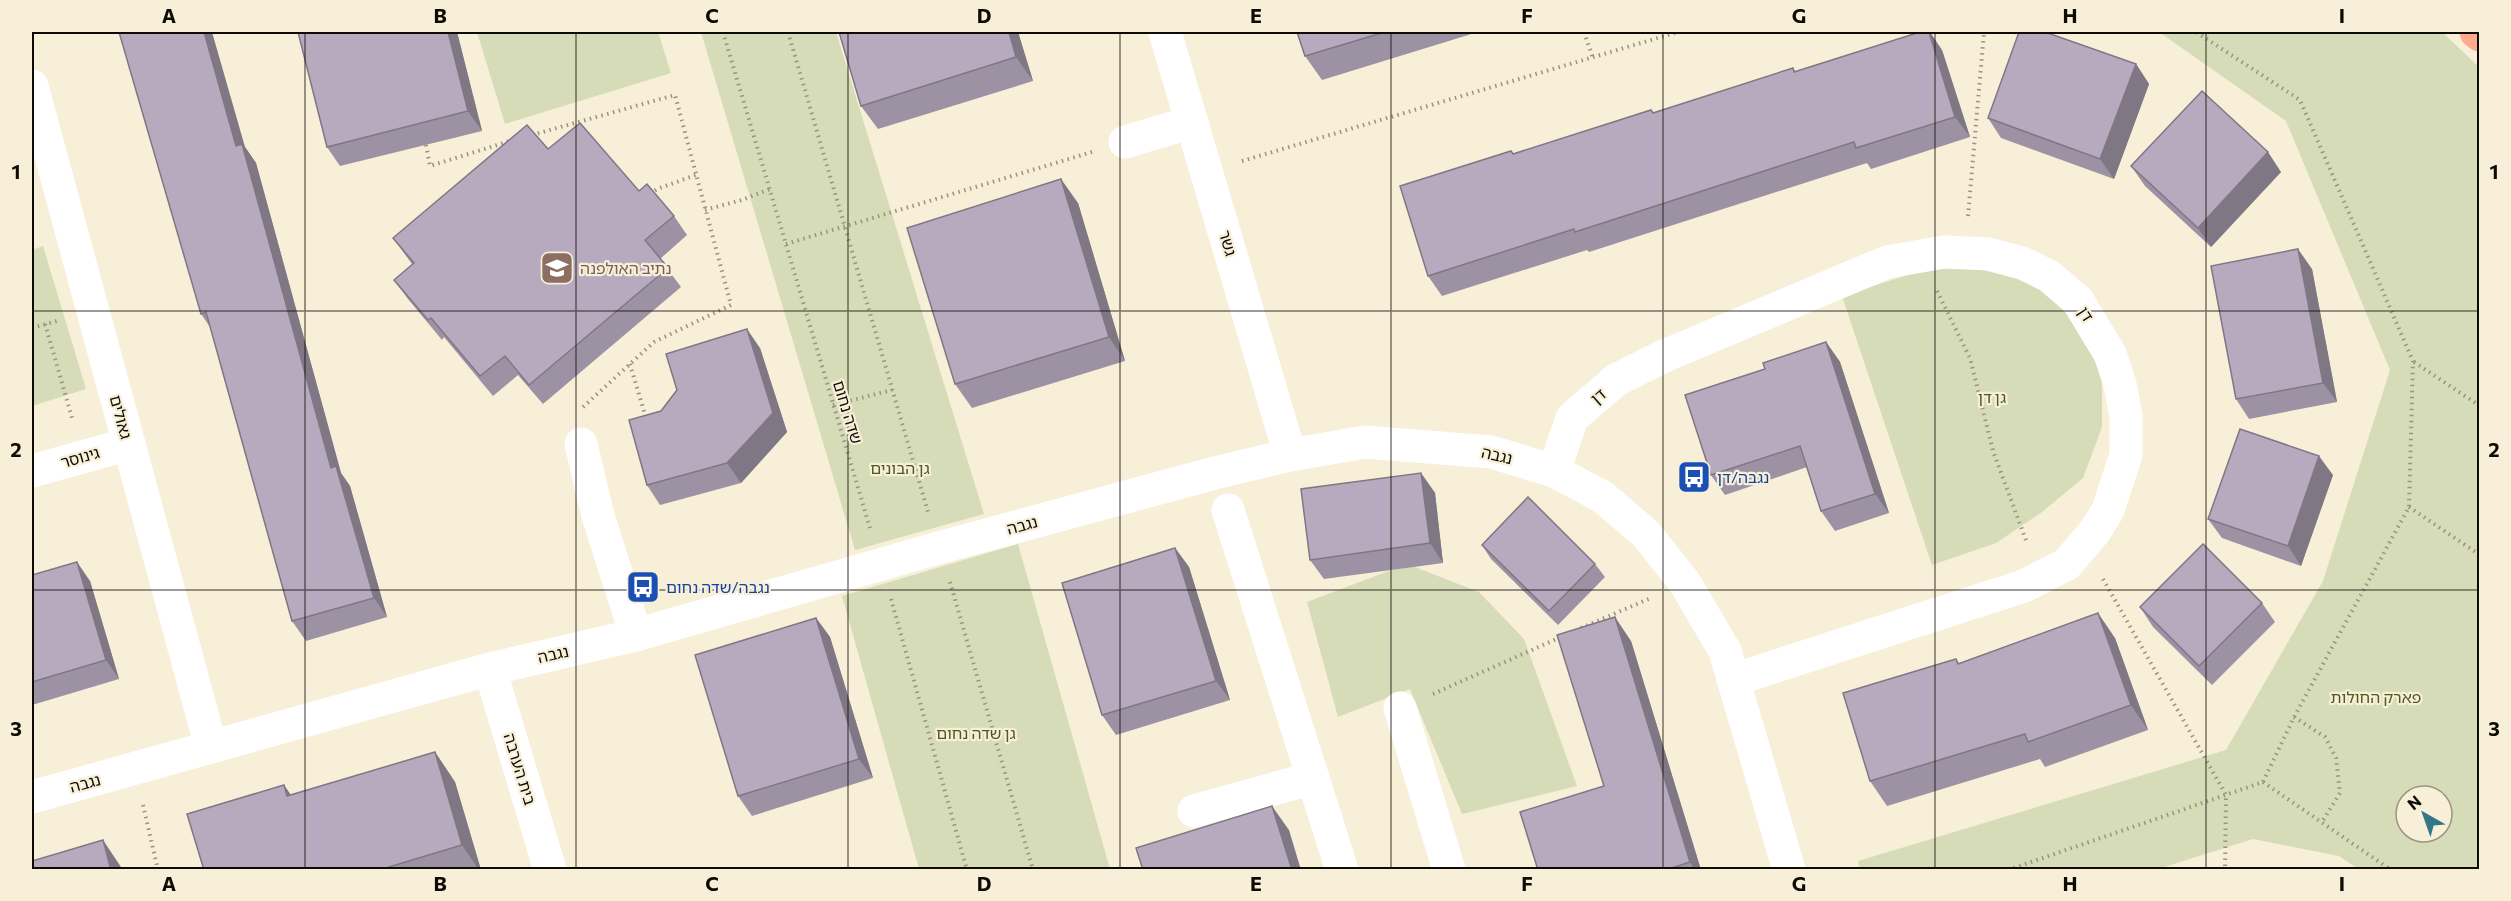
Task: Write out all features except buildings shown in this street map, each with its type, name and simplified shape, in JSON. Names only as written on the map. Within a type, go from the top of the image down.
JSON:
[{"type":"highway","points":[[2476,32],[2480,35]]},
{"type":"street","name":"גשר","points":[[1165,32],[1290,455]]},
{"type":"street","name":"גאולים","points":[[32,86],[211,747]]},
{"type":"street","points":[[1125,142],[1192,122]]},
{"type":"street","name":"דן","points":[[1554,471],[1572,418],[1616,380],[1662,357],[1887,262],[1944,252],[1988,254],[2022,263],[2049,276],[2078,301],[2110,354],[2120,384],[2126,416],[2126,455],[2108,510],[2067,564],[2024,586],[1733,680]]},
{"type":"street","name":"נגבה","points":[[32,797],[490,669],[636,635],[881,564],[1215,473],[1290,455],[1377,442],[1491,452],[1554,471],[1604,497],[1646,534],[1685,583],[1725,651],[1789,870]]},
{"type":"street","name":"גינוסר","points":[[32,471],[129,444]]},
{"type":"street","points":[[581,444],[598,516],[636,635]]},
{"type":"street","points":[[1228,510],[1342,870]]},
{"type":"street","name":"בית הערבה","points":[[490,669],[550,870]]},
{"type":"street","points":[[1400,708],[1449,870]]},
{"type":"street","points":[[1194,811],[1313,778]]},
{"type":"path","name":"שדה נחום","points":[[723,32],[881,564],[967,870]]},
{"type":"path","points":[[788,32],[929,513]]},
{"type":"path","points":[[1584,32],[1593,58]]},
{"type":"path","points":[[1206,171],[1678,32]]},
{"type":"path","points":[[1965,253],[1983,32]]},
{"type":"path","points":[[2008,870],[2263,782],[2294,717],[2409,507],[2413,361],[2300,100],[2196,32]]},
{"type":"path","points":[[522,138],[675,95],[731,305],[654,342],[577,412],[581,444]]},
{"type":"path","points":[[426,145],[430,166],[511,141]]},
{"type":"path","points":[[786,244],[1125,142]]},
{"type":"path","points":[[648,196],[657,189],[696,175]]},
{"type":"path","points":[[705,210],[742,201],[770,189]]},
{"type":"path","points":[[1920,256],[1970,358],[1993,451],[2040,578]]},
{"type":"path","points":[[45,324],[83,456]]},
{"type":"path","points":[[2413,361],[2480,406]]},
{"type":"path","points":[[630,364],[648,424]]},
{"type":"path","points":[[833,405],[892,390]]},
{"type":"path","points":[[2409,507],[2480,555]]},
{"type":"path","points":[[2083,545],[2226,795],[2225,870]]},
{"type":"path","points":[[946,571],[1033,870]]},
{"type":"path","points":[[1575,631],[1685,583]]},
{"type":"path","points":[[1400,708],[1564,636]]},
{"type":"path","points":[[2294,717],[2325,737],[2336,758],[2340,793],[2322,822]]},
{"type":"path","points":[[135,769],[158,870]]},
{"type":"path","points":[[2263,782],[2391,870]]},
{"type":"green space","points":[[477,32],[658,32],[671,73],[505,124]]},
{"type":"green space","name":"גן הבונים","points":[[701,32],[836,32],[984,514],[855,550]]},
{"type":"green space","name":"פארק החולות","points":[[2159,32],[2442,32],[2479,67],[2479,869],[2358,869],[2339,856],[2253,839],[2158,869],[1860,869],[1858,861],[2226,750],[2323,581],[2390,370],[2286,121]]},
{"type":"green space","points":[[43,246],[86,389],[32,406],[32,250]]},
{"type":"green space","name":"גן דן","points":[[1993,264],[2049,295],[2085,333],[2102,372],[2102,427],[2083,478],[2042,512],[1996,543],[1932,565],[1842,296],[1930,268]]},
{"type":"green space","name":"גן שדה נחום","points":[[1018,544],[1110,869],[919,869],[842,596]]},
{"type":"green space","points":[[1407,564],[1479,592],[1524,639],[1577,786],[1462,814],[1410,689],[1338,717],[1307,602]]},
{"type":"place","name":"נתיב האולפנה","points":[[557,268]]},
{"type":"place","name":"נגבה/דן","points":[[1694,477]]},
{"type":"place","name":"נגבה/שדה נחום","points":[[643,587]]}]
